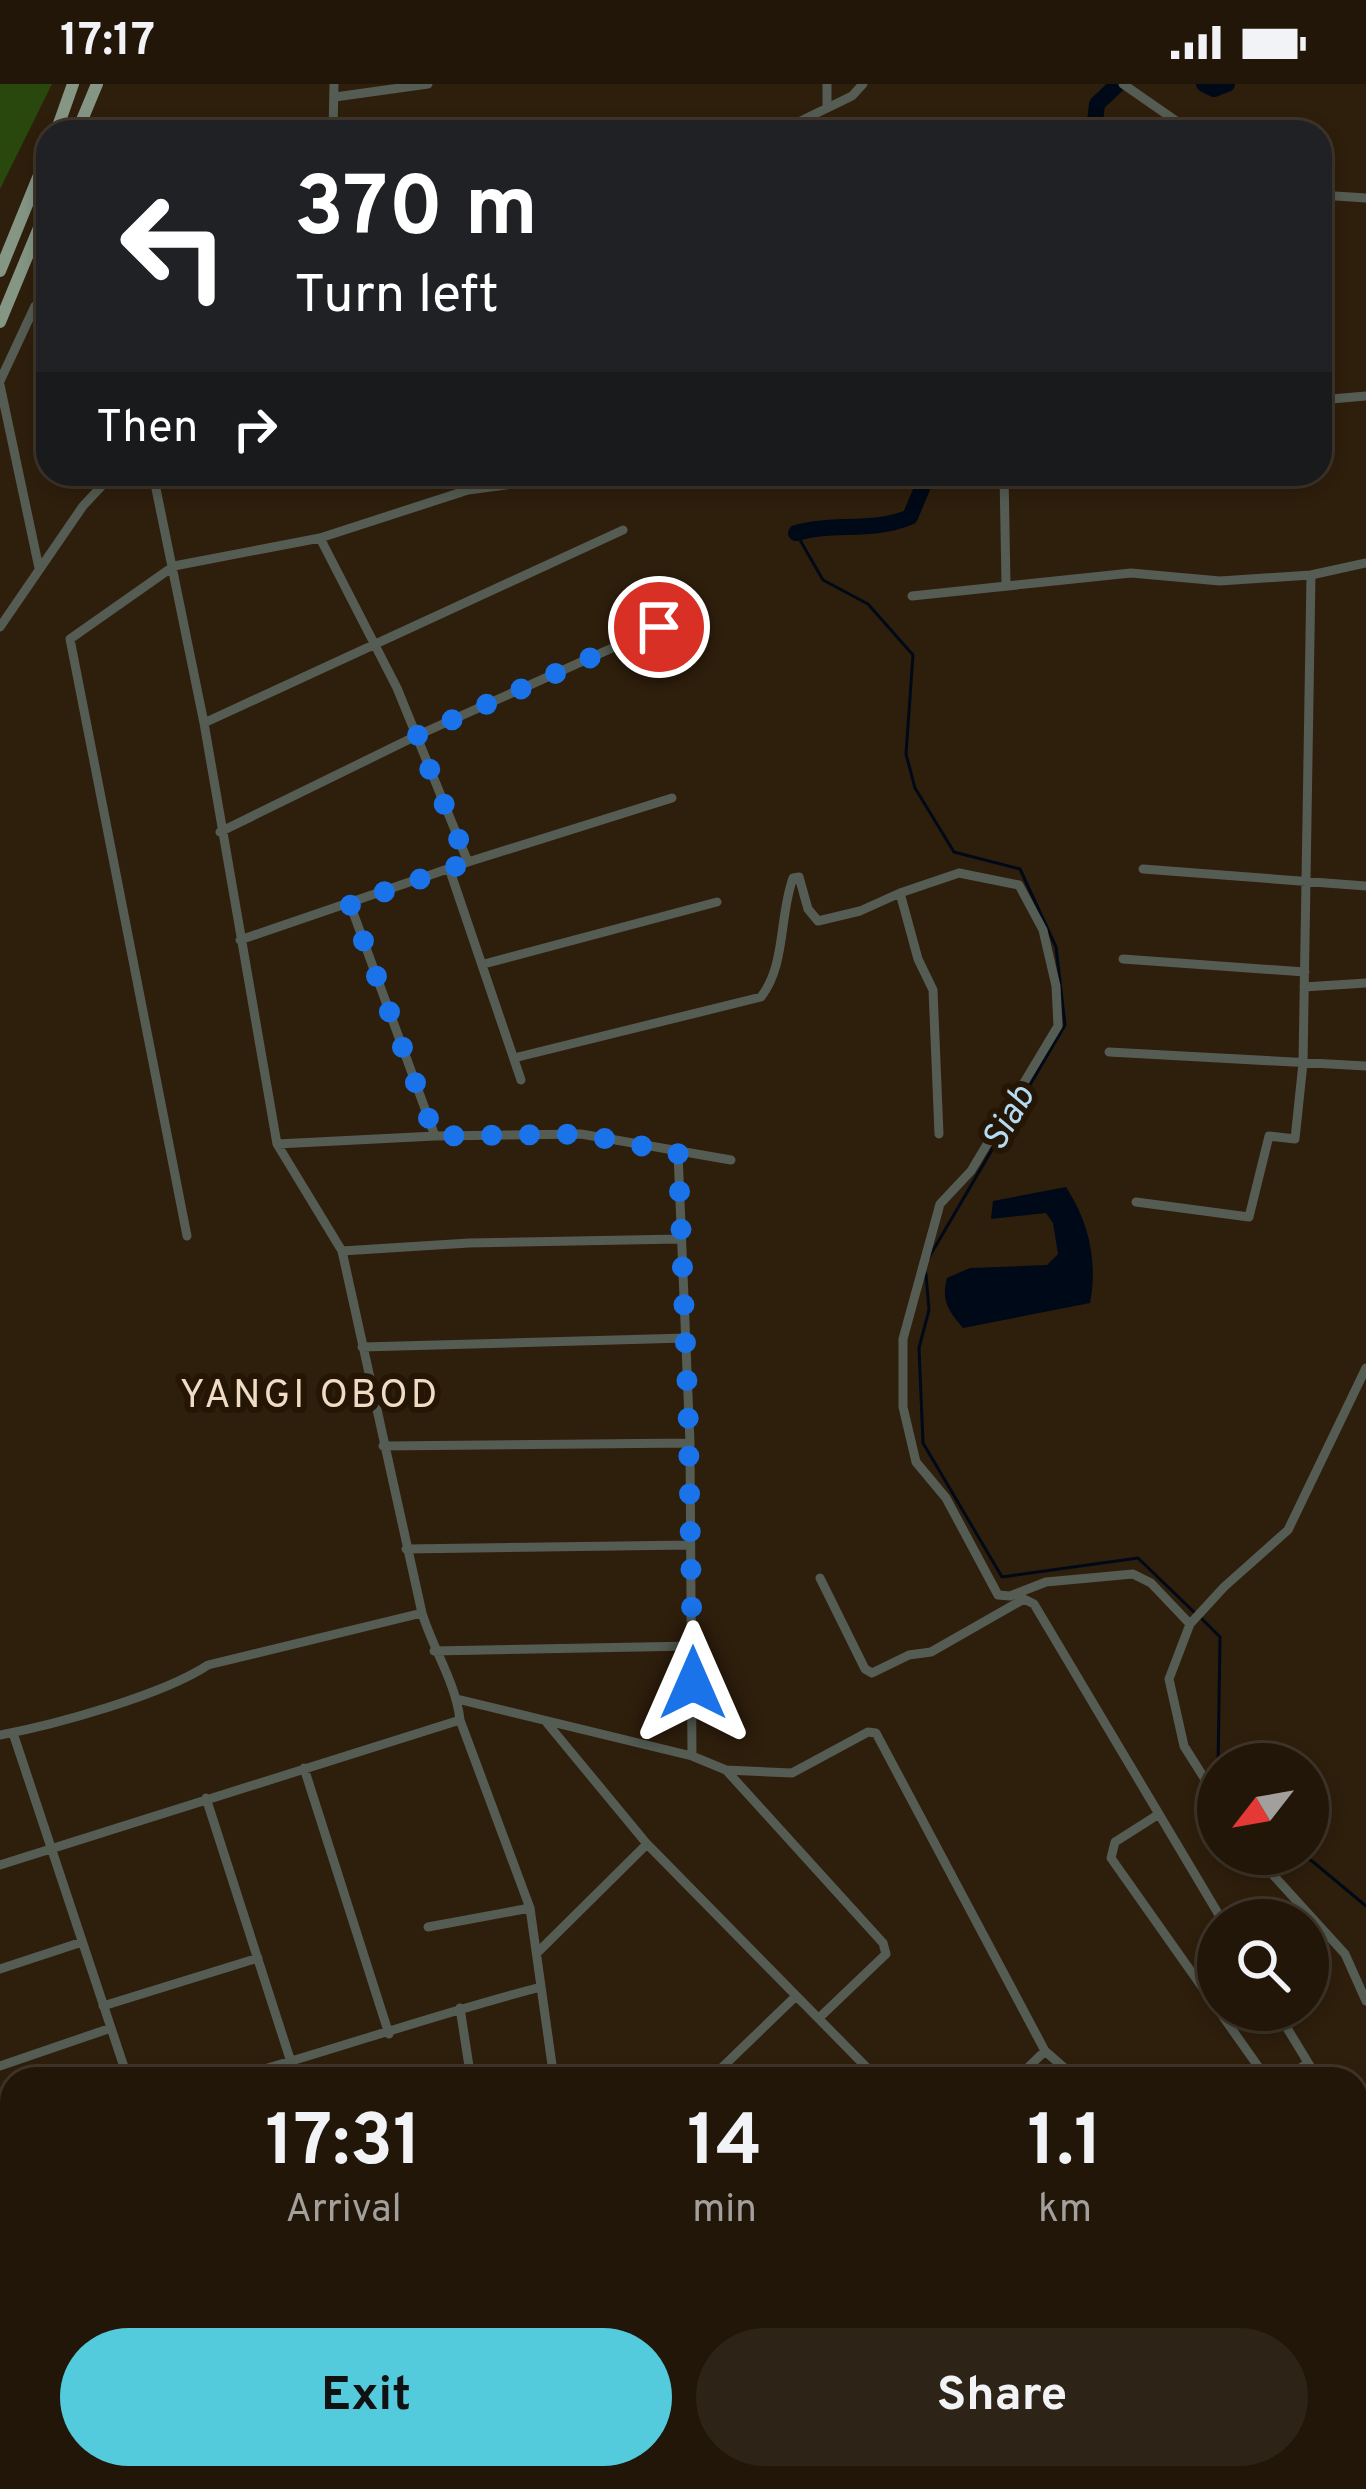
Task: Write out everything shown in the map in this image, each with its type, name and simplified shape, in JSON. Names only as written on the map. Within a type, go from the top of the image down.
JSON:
[{"type":"main road","points":[[60,120],[74,84]]},
{"type":"main road","points":[[82,120],[97,84]]},
{"type":"main road","points":[[0,271],[36,182]]},
{"type":"main road","points":[[0,322],[36,235]]},
{"type":"street","points":[[333,120],[334,84]]},
{"type":"street","points":[[334,97],[428,84]]},
{"type":"street","points":[[827,84],[827,108]]},
{"type":"street","points":[[802,120],[852,96],[863,84]]},
{"type":"street","points":[[1123,84],[1176,120]]},
{"type":"street","points":[[1332,196],[1366,199]]},
{"type":"street","points":[[36,305],[0,383],[39,568]]},
{"type":"street","points":[[1332,399],[1366,396]]},
{"type":"street","points":[[0,627],[102,486]]},
{"type":"street","points":[[155,486],[204,723],[277,1144],[342,1251],[422,1613],[530,1908],[552,2067]]},
{"type":"street","points":[[187,1236],[70,639],[174,566],[320,538],[468,490],[498,486]]},
{"type":"street","points":[[1004,486],[1006,584]]},
{"type":"street","points":[[204,723],[622,530]]},
{"type":"street","points":[[320,538],[416,736],[468,862]]},
{"type":"street","points":[[912,596],[1131,573],[1220,581],[1311,574],[1366,563]]},
{"type":"street","points":[[1136,1202],[1249,1217],[1269,1136],[1295,1139],[1303,1063],[1311,574]]},
{"type":"street","points":[[220,832],[416,736],[659,627]]},
{"type":"street","points":[[240,940],[672,798]]},
{"type":"street","points":[[449,868],[521,1080]]},
{"type":"street","points":[[1143,868],[1366,886]]},
{"type":"street","points":[[514,1058],[761,997],[776,971],[793,878],[799,877],[808,909],[818,921],[860,911],[959,873],[1019,885],[1043,930],[1056,986],[1058,1027],[971,1171],[940,1204],[903,1339],[903,1407],[916,1462],[946,1498],[994,1593],[1006,1602],[1024,1599],[1034,1604],[1210,1899]]},
{"type":"street","points":[[900,893],[918,959],[933,989],[939,1134]]},
{"type":"street","points":[[484,964],[716,902]]},
{"type":"street","points":[[350,904],[435,1136]]},
{"type":"street","points":[[1123,959],[1305,972]]},
{"type":"street","points":[[1304,987],[1366,983]]},
{"type":"street","points":[[1108,1052],[1366,1066]]},
{"type":"street","points":[[277,1144],[581,1134],[731,1160]]},
{"type":"street","points":[[678,1153],[689,1443],[692,1756]]},
{"type":"street","points":[[342,1251],[681,1239]]},
{"type":"street","points":[[362,1347],[686,1338]]},
{"type":"street","points":[[1197,1767],[1184,1746],[1169,1679],[1190,1624],[1288,1530],[1366,1368]]},
{"type":"street","points":[[383,1446],[689,1443]]},
{"type":"street","points":[[406,1549],[690,1545]]},
{"type":"street","points":[[820,1578],[865,1669],[872,1673],[909,1655],[931,1652],[1006,1602],[1046,1582],[1133,1574],[1151,1583],[1190,1624]]},
{"type":"street","points":[[0,1736],[96,1710],[193,1675],[208,1665],[422,1613]]},
{"type":"street","points":[[434,1651],[693,1646]]},
{"type":"street","points":[[457,1699],[692,1756],[725,1770],[792,1773],[868,1732],[876,1733],[1045,2051],[1063,2067]]},
{"type":"street","points":[[0,1865],[460,1720]]},
{"type":"street","points":[[545,1721],[647,1844],[865,2066]]},
{"type":"street","points":[[13,1733],[124,2067]]},
{"type":"street","points":[[304,1768],[389,2034]]},
{"type":"street","points":[[725,1770],[883,1943],[886,1954],[819,2018]]},
{"type":"street","points":[[206,1798],[291,2062]]},
{"type":"street","points":[[1160,1814],[1114,1843],[1112,1858],[1259,2067]]},
{"type":"street","points":[[536,1953],[647,1844]]},
{"type":"street","points":[[1273,1875],[1345,1954],[1366,2001]]},
{"type":"street","points":[[428,1928],[530,1908]]},
{"type":"street","points":[[0,1969],[82,1942]]},
{"type":"street","points":[[103,2006],[258,1958]]},
{"type":"street","points":[[273,2067],[460,2008],[541,1988]]},
{"type":"street","points":[[722,2067],[796,1996]]},
{"type":"street","points":[[460,2008],[469,2067]]},
{"type":"street","points":[[0,2066],[111,2029]]},
{"type":"street","points":[[1289,2031],[1310,2067]]},
{"type":"street","points":[[1028,2067],[1045,2051]]},
{"type":"street","points":[[1302,2067],[1308,2063]]},
{"type":"green space","points":[[0,84],[52,84],[0,189]]},
{"type":"water","points":[[1066,1187],[1090,1243],[1090,1303],[963,1328],[947,1305],[947,1278],[970,1268],[1047,1265],[1058,1254],[1053,1223],[1046,1213],[991,1219],[993,1201]]},
{"type":"waterway","name":"Siab","points":[[1095,120],[1097,104],[1118,84]]},
{"type":"waterway","name":"Siab","points":[[1204,84],[1214,89],[1227,84]]},
{"type":"waterway","name":"Siab","points":[[796,533],[882,525],[910,517],[923,486]]},
{"type":"waterway","name":"Siab","points":[[796,533],[823,580],[868,604],[913,655],[906,754],[915,788],[954,852],[1020,869],[1056,947],[1065,1025],[928,1259]]},
{"type":"waterway","name":"Siab","points":[[926,1274],[929,1310],[919,1348],[923,1443],[1002,1577],[1138,1558],[1195,1613]]},
{"type":"waterway","name":"Siab","points":[[1202,1619],[1220,1637],[1218,1743]]},
{"type":"waterway","name":"Siab","points":[[1329,1875],[1366,1906]]},
{"type":"district","name":"YANGI OBOD","points":[[310,1397]]},
{"type":"route","points":[[659,627],[416,736],[468,862],[350,904],[435,1136],[581,1134],[678,1153],[693,1683]]}]
